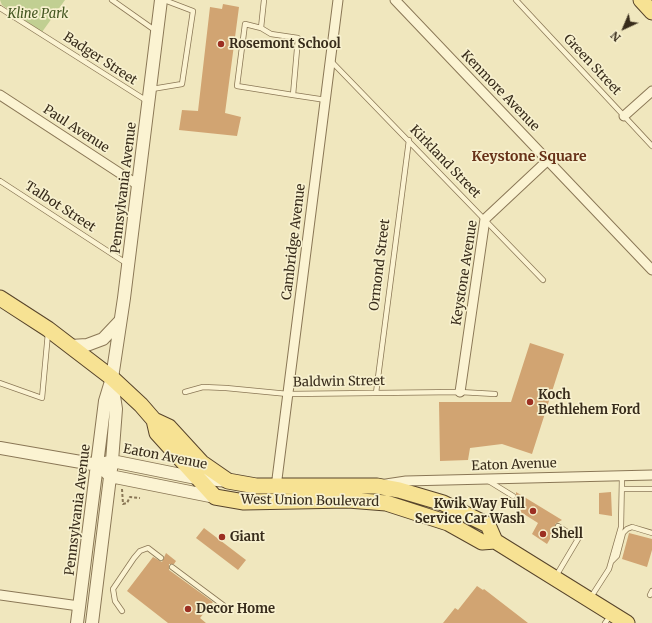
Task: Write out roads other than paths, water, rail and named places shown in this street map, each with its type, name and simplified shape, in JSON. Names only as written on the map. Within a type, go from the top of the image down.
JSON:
[{"type":"main road","points":[[641,0],[652,12]]},
{"type":"main road","name":"West Union Boulevard","points":[[0,298],[48,329],[112,378],[141,405],[154,420],[169,427],[202,463],[228,481],[256,486],[377,486],[399,490],[443,503],[488,525],[495,541]]},
{"type":"main road","name":"West Union Boulevard","points":[[154,420],[157,433],[196,478],[215,497],[244,502],[348,500],[386,503],[448,523],[482,542],[495,541],[590,599],[609,618],[627,623]]},
{"type":"street","name":"Pennsylvania Avenue","points":[[77,623],[105,401],[112,378],[157,32],[163,0]]},
{"type":"street","name":"Cambridge Avenue","points":[[276,487],[338,0]]},
{"type":"street","name":"Kenmore Avenue","points":[[395,0],[652,270]]},
{"type":"street","points":[[624,116],[652,91]]},
{"type":"street","name":"Paul Avenue","points":[[0,95],[138,185]]},
{"type":"street","name":"Keystone Avenue","points":[[460,392],[485,219],[548,160]]},
{"type":"street","points":[[70,346],[87,345],[103,339],[120,320]]},
{"type":"street","name":"Pennsylvania Avenue","points":[[92,623],[112,461],[116,409],[112,378]]},
{"type":"street","name":"Eaton Avenue","points":[[0,448],[98,465],[112,461],[196,478],[228,481]]},
{"type":"street","points":[[98,465],[110,476],[215,497]]},
{"type":"street","name":"Eaton Avenue","points":[[377,486],[406,481],[652,475]]},
{"type":"street","points":[[0,595],[79,606]]},
{"type":"lane","points":[[112,0],[157,32]]},
{"type":"lane","points":[[150,89],[182,84],[193,11],[163,0]]},
{"type":"lane","points":[[261,28],[264,0]]},
{"type":"lane","name":"Green Street","points":[[516,0],[652,146]]},
{"type":"lane","name":"Badger Street","points":[[0,8],[148,102]]},
{"type":"lane","points":[[294,95],[298,38],[271,34],[261,28],[245,24],[237,86],[294,95],[326,100]]},
{"type":"lane","name":"Kirkland Street","points":[[330,60],[543,280]]},
{"type":"lane","name":"Ormond Street","points":[[376,393],[409,140]]},
{"type":"lane","name":"Talbot Street","points":[[0,181],[128,264]]},
{"type":"lane","points":[[0,383],[42,398],[48,329]]},
{"type":"lane","name":"Baldwin Street","points":[[185,392],[203,387],[211,387],[288,394],[460,392],[495,394]]},
{"type":"lane","points":[[590,599],[609,569],[621,527],[622,476]]},
{"type":"lane","points":[[487,480],[512,496]]},
{"type":"lane","points":[[622,489],[652,489]]},
{"type":"lane","points":[[555,577],[578,539],[558,526]]},
{"type":"lane","points":[[611,562],[617,556],[623,534],[627,529],[632,527],[652,533]]},
{"type":"lane","points":[[122,611],[115,600],[113,589],[134,558],[140,551],[148,548],[161,558]]},
{"type":"lane","points":[[172,567],[223,605]]},
{"type":"place","name":"Rosemont School","points":[[221,44]]},
{"type":"place","name":"Koch Bethlehem Ford","points":[[530,402]]},
{"type":"place","name":"Kwik Way Full Service Car Wash","points":[[533,511]]},
{"type":"place","name":"Shell","points":[[543,534]]},
{"type":"place","name":"Giant","points":[[222,537]]},
{"type":"place","name":"Decor Home","points":[[188,609]]},
{"type":"district","name":"Keystone Square","points":[[529,157]]},
{"type":"park label","name":"Kline Park","points":[[38,14]]}]
